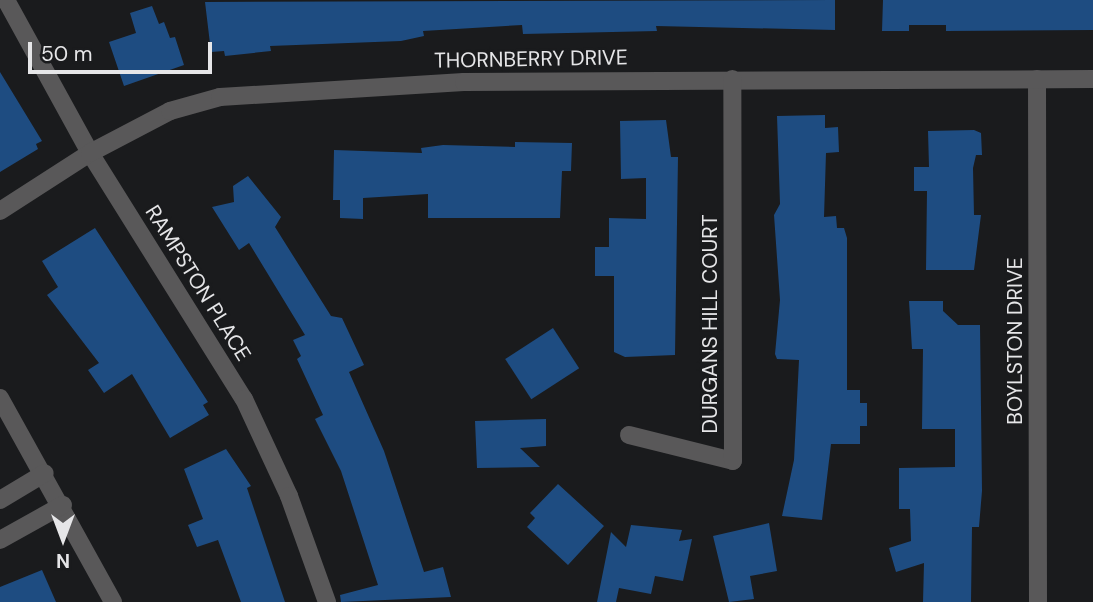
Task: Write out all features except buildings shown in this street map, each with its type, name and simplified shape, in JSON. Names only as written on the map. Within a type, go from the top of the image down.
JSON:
[{"type":"street","name":"RAMPSTON PLACE","points":[[6,0],[90,153],[244,399],[289,496],[327,602]]},
{"type":"street","name":"DURGANS HILL COURT","points":[[629,435],[733,461],[732,79]]},
{"type":"street","name":"BOYLSTON DRIVE","points":[[1037,79],[1038,602]]},
{"type":"street","name":"THORNBERRY DRIVE","points":[[0,211],[90,153],[170,111],[220,97],[464,82],[1093,79]]},
{"type":"street","points":[[0,398],[63,505],[113,602]]},
{"type":"street","points":[[0,500],[45,473]]},
{"type":"street","points":[[0,540],[63,505]]}]
